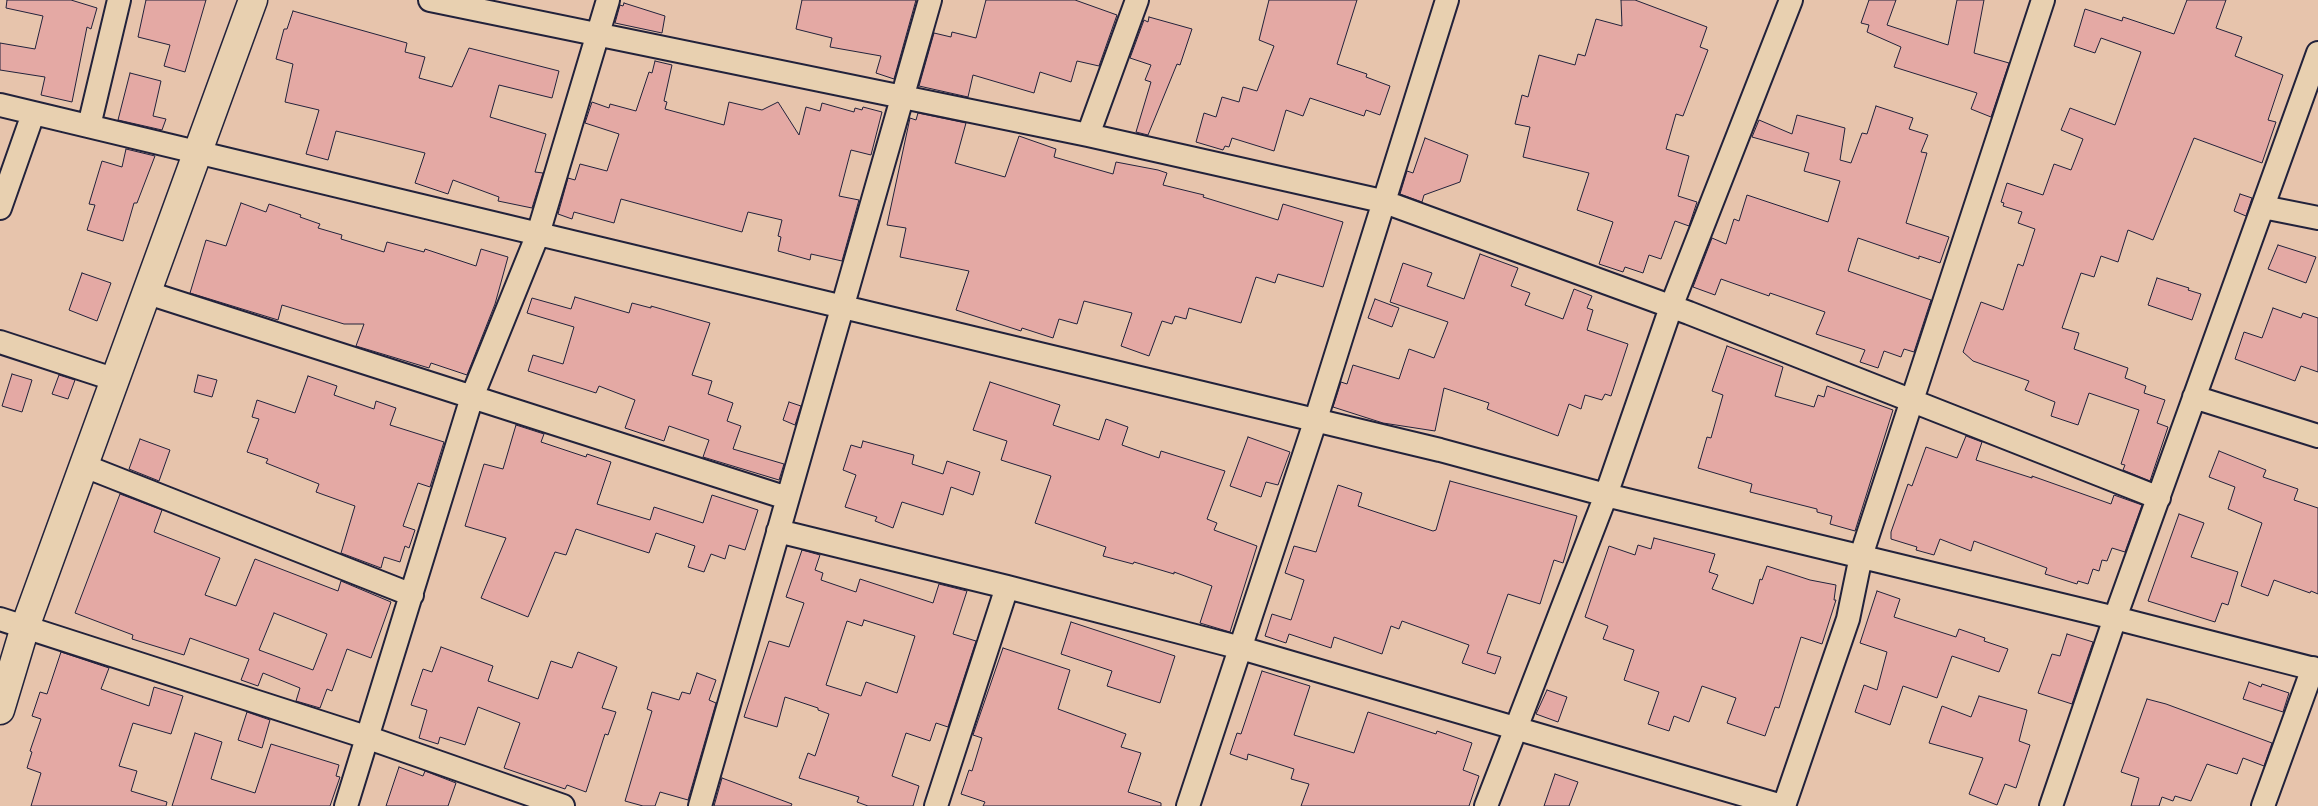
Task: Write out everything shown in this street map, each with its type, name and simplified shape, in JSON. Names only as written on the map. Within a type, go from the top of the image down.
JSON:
[{"type":"street","points":[[89,126],[119,0]]},
{"type":"street","points":[[0,710],[12,623],[82,465],[253,0]]},
{"type":"street","points":[[430,0],[1088,135],[1382,201],[1671,307],[2159,498]]},
{"type":"street","points":[[346,806],[472,397],[538,234],[608,0]]},
{"type":"street","points":[[700,806],[930,0]]},
{"type":"street","points":[[1088,135],[1137,0]]},
{"type":"street","points":[[1188,806],[1315,422],[1382,201],[1447,0]]},
{"type":"street","points":[[1486,806],[1606,495],[1671,307],[1791,0]]},
{"type":"street","points":[[778,532],[1007,586],[1241,648],[1517,726],[1783,806],[1848,619],[1861,556],[2043,0]]},
{"type":"street","points":[[2050,806],[2115,618],[2318,53]]},
{"type":"street","points":[[0,104],[33,114],[842,306],[1315,422],[1440,450],[1606,495],[2115,618],[2316,669],[2263,806]]},
{"type":"street","points":[[0,208],[33,114]]},
{"type":"street","points":[[2263,207],[2318,218]]},
{"type":"street","points":[[145,292],[787,498]]},
{"type":"street","points":[[0,342],[114,379]]},
{"type":"street","points":[[2194,397],[2318,436]]},
{"type":"street","points":[[82,465],[412,595]]},
{"type":"street","points":[[936,806],[1007,586]]},
{"type":"street","points":[[12,623],[366,737],[564,806]]},
{"type":"building","points":[[7,0],[71,0],[97,8],[91,29],[87,27],[72,102],[41,95],[45,77],[0,70],[0,43],[35,49],[43,16],[6,8]]},
{"type":"building","points":[[146,0],[206,0],[185,72],[164,66],[170,45],[138,37]]},
{"type":"building","points":[[802,0],[916,0],[894,79],[876,73],[881,56],[830,47],[832,38],[796,29]]},
{"type":"building","points":[[986,0],[1075,0],[1117,15],[1099,66],[1077,61],[1071,82],[1040,72],[1034,93],[973,75],[968,97],[919,86],[934,33],[951,37],[952,32],[976,38]]},
{"type":"building","points":[[1269,0],[1357,0],[1337,64],[1367,74],[1366,77],[1390,86],[1380,115],[1366,110],[1364,116],[1310,98],[1303,116],[1286,110],[1274,151],[1232,138],[1229,147],[1225,146],[1223,150],[1196,142],[1204,113],[1216,117],[1222,97],[1239,102],[1243,87],[1257,91],[1274,46],[1259,40]]},
{"type":"building","points":[[1621,0],[1635,0],[1707,27],[1700,47],[1708,50],[1683,116],[1676,114],[1666,149],[1689,156],[1678,196],[1697,202],[1689,226],[1675,221],[1661,259],[1649,255],[1643,273],[1625,267],[1623,272],[1599,264],[1613,222],[1577,210],[1589,173],[1523,157],[1530,127],[1515,124],[1522,95],[1528,97],[1539,55],[1575,65],[1578,54],[1585,56],[1596,19],[1622,26]]},
{"type":"building","points":[[1869,0],[1896,0],[1887,25],[1948,45],[1957,0],[1984,0],[1974,53],[2009,63],[1991,117],[1971,109],[1977,93],[1894,67],[1901,47],[1867,32],[1869,25],[1861,23]]},
{"type":"building","points":[[2187,0],[2226,0],[2216,28],[2242,37],[2235,56],[2283,75],[2268,120],[2276,122],[2262,163],[2194,138],[2153,240],[2128,230],[2118,262],[2101,256],[2094,277],[2081,273],[2062,328],[2079,333],[2074,349],[2128,368],[2125,378],[2146,386],[2144,393],[2165,400],[2157,423],[2168,427],[2150,481],[2123,470],[2125,465],[2121,464],[2139,410],[2089,393],[2078,425],[2051,416],[2055,402],[2025,390],[2029,381],[1973,361],[1963,352],[1981,302],[2003,310],[2018,264],[2023,266],[2035,229],[2018,223],[2022,212],[2003,206],[2004,203],[2001,202],[2007,183],[2043,195],[2054,164],[2071,170],[2083,139],[2061,130],[2070,108],[2115,125],[2141,52],[2101,38],[2095,53],[2074,46],[2085,9],[2122,21],[2123,17],[2174,34]]},
{"type":"building","points":[[624,3],[665,16],[662,33],[615,23],[620,5],[623,6]]},
{"type":"building","points":[[293,11],[407,43],[405,52],[425,57],[419,78],[452,87],[469,48],[559,71],[552,98],[499,85],[490,117],[546,134],[535,172],[543,173],[532,208],[498,201],[499,197],[453,180],[448,194],[415,183],[425,153],[336,131],[328,160],[306,154],[319,110],[285,102],[293,64],[276,59],[284,29],[287,29]]},
{"type":"building","points":[[1149,17],[1192,29],[1180,65],[1177,64],[1148,135],[1136,132],[1151,82],[1145,80],[1151,65],[1130,58],[1144,20],[1148,22]]},
{"type":"building","points":[[655,61],[672,65],[664,101],[667,102],[665,109],[724,125],[729,102],[762,110],[778,102],[799,135],[806,107],[820,111],[822,103],[854,112],[855,108],[862,110],[863,107],[882,112],[871,155],[851,150],[839,196],[859,200],[842,261],[811,254],[810,260],[778,251],[781,237],[778,236],[782,220],[748,212],[742,232],[621,199],[614,223],[574,212],[572,219],[558,214],[568,178],[575,180],[580,164],[607,171],[619,134],[585,123],[592,102],[609,108],[610,104],[636,111],[649,72],[652,73]]},
{"type":"building","points":[[130,73],[161,81],[153,116],[166,119],[162,130],[118,120]]},
{"type":"building","points":[[1876,106],[1913,118],[1909,129],[1928,135],[1921,152],[1927,153],[1906,223],[1949,237],[1940,263],[1919,256],[1919,259],[1858,238],[1848,271],[1931,300],[1914,352],[1904,349],[1901,357],[1884,351],[1878,368],[1860,362],[1865,350],[1816,334],[1825,312],[1770,293],[1769,296],[1721,279],[1715,295],[1693,287],[1712,238],[1726,244],[1734,219],[1739,221],[1747,195],[1828,222],[1840,181],[1804,171],[1809,153],[1752,137],[1759,120],[1792,134],[1797,115],[1845,128],[1840,160],[1851,163],[1862,133],[1867,134]]},
{"type":"building","points":[[918,113],[966,123],[955,163],[1005,177],[1019,136],[1056,149],[1054,157],[1113,174],[1116,162],[1158,170],[1167,173],[1163,185],[1204,195],[1203,197],[1278,220],[1283,204],[1343,222],[1323,287],[1278,274],[1275,283],[1256,277],[1241,323],[1189,308],[1186,319],[1175,316],[1172,324],[1162,321],[1149,356],[1121,346],[1132,313],[1084,301],[1077,324],[1059,319],[1053,338],[1022,328],[1021,331],[956,310],[969,271],[900,257],[906,228],[887,225],[910,118],[916,120]]},
{"type":"building","points":[[1425,138],[1468,155],[1460,182],[1424,195],[1422,202],[1400,194],[1407,171],[1413,173]]},
{"type":"building","points":[[126,149],[155,156],[137,203],[134,203],[123,241],[87,230],[95,205],[89,204],[102,161],[122,167]]},
{"type":"building","points":[[2240,194],[2252,198],[2246,216],[2234,211]]},
{"type":"building","points":[[241,203],[266,212],[269,204],[320,224],[318,228],[342,235],[341,239],[384,252],[387,242],[424,252],[425,249],[476,266],[481,249],[508,257],[495,304],[467,375],[431,363],[429,368],[356,346],[364,324],[344,324],[282,305],[278,320],[190,293],[206,240],[226,246]]},
{"type":"building","points":[[2278,245],[2316,257],[2306,283],[2268,269]]},
{"type":"building","points":[[1480,254],[1518,268],[1511,286],[1530,293],[1525,305],[1563,319],[1574,289],[1592,296],[1587,308],[1593,310],[1587,330],[1628,344],[1611,396],[1605,394],[1602,400],[1585,395],[1581,409],[1569,404],[1558,436],[1487,409],[1489,403],[1444,388],[1435,431],[1383,423],[1333,407],[1341,382],[1347,384],[1353,365],[1399,379],[1409,349],[1434,358],[1448,322],[1390,302],[1403,263],[1432,273],[1427,286],[1464,299]]},
{"type":"building","points":[[82,273],[111,283],[97,321],[69,310]]},
{"type":"building","points":[[2157,278],[2189,288],[2188,290],[2201,294],[2192,320],[2148,305]]},
{"type":"building","points":[[575,297],[629,313],[632,303],[651,308],[651,306],[710,323],[692,375],[712,381],[708,394],[733,403],[727,421],[741,426],[733,449],[784,464],[779,480],[703,457],[709,440],[669,426],[664,441],[625,428],[635,400],[599,386],[596,393],[528,371],[533,355],[563,364],[574,327],[527,313],[532,298],[571,309]]},
{"type":"building","points":[[1375,299],[1399,308],[1392,327],[1368,318]]},
{"type":"building","points":[[2273,308],[2301,318],[2303,313],[2318,318],[2318,372],[2301,366],[2295,381],[2235,359],[2244,332],[2262,338]]},
{"type":"building","points":[[1727,346],[1783,367],[1775,396],[1814,407],[1818,395],[1824,397],[1827,386],[1893,410],[1855,531],[1830,524],[1832,516],[1817,512],[1817,509],[1750,492],[1752,484],[1698,468],[1707,437],[1711,438],[1723,395],[1712,391]]},
{"type":"building","points":[[12,374],[32,380],[22,412],[2,406]]},
{"type":"building","points":[[59,375],[75,380],[68,399],[52,394]]},
{"type":"building","points":[[198,375],[217,380],[212,397],[194,392]]},
{"type":"building","points":[[308,376],[337,386],[334,395],[374,409],[376,401],[396,408],[390,425],[444,442],[430,487],[418,483],[403,526],[415,530],[409,548],[405,546],[400,562],[384,557],[381,568],[341,553],[355,506],[316,492],[319,484],[266,463],[268,459],[247,452],[259,419],[252,417],[257,400],[295,413]]},
{"type":"building","points":[[990,382],[1060,405],[1053,425],[1099,440],[1106,419],[1128,427],[1122,445],[1159,458],[1161,451],[1225,471],[1207,519],[1217,523],[1214,530],[1257,546],[1230,632],[1200,623],[1212,586],[1174,572],[1174,574],[1134,562],[1133,564],[1103,556],[1106,547],[1035,523],[1051,476],[1001,460],[1007,441],[973,430]]},
{"type":"building","points":[[789,402],[801,406],[795,425],[783,420]]},
{"type":"building","points":[[516,425],[544,434],[541,442],[586,457],[587,454],[611,462],[597,504],[650,520],[654,507],[703,523],[712,495],[758,510],[745,550],[729,545],[725,559],[711,554],[704,572],[688,567],[695,546],[656,533],[649,553],[576,529],[566,555],[555,552],[528,617],[481,598],[506,538],[465,526],[484,464],[503,469]]},
{"type":"building","points":[[1966,436],[1982,442],[1976,460],[2032,478],[2032,476],[2111,504],[2114,495],[2142,505],[2125,552],[2112,548],[2107,561],[2102,560],[2099,571],[2093,569],[2088,584],[2078,581],[2077,584],[2045,574],[2047,568],[1974,541],[1971,551],[1940,539],[1934,555],[1916,550],[1917,547],[1891,539],[1891,532],[1908,484],[1912,486],[1926,447],[1957,458]]},
{"type":"building","points":[[1248,437],[1290,452],[1278,485],[1266,482],[1261,497],[1230,486]]},
{"type":"building","points":[[140,439],[170,450],[159,481],[129,469]]},
{"type":"building","points":[[863,441],[914,455],[912,464],[943,474],[947,461],[980,472],[973,495],[951,487],[943,515],[902,502],[893,528],[875,521],[877,517],[845,507],[856,475],[843,470],[851,445],[861,448]]},
{"type":"building","points":[[2219,451],[2266,470],[2263,477],[2298,489],[2294,500],[2318,508],[2318,594],[2274,580],[2268,596],[2241,586],[2262,523],[2228,509],[2235,487],[2209,477]]},
{"type":"building","points":[[1450,481],[1577,516],[1563,563],[1554,560],[1540,604],[1508,594],[1487,653],[1501,657],[1495,674],[1462,663],[1469,645],[1402,621],[1399,629],[1391,626],[1382,654],[1334,637],[1331,648],[1289,634],[1286,643],[1265,636],[1272,614],[1291,620],[1304,580],[1285,573],[1294,546],[1316,552],[1338,485],[1362,493],[1358,506],[1433,531],[1436,530]]},
{"type":"building","points":[[120,494],[162,510],[154,532],[220,558],[205,595],[236,606],[255,559],[338,591],[341,581],[391,602],[371,658],[347,649],[332,691],[327,689],[320,708],[296,701],[300,688],[263,673],[258,686],[241,680],[249,659],[190,638],[184,655],[132,639],[133,635],[75,613]],"holes":[[[274,613],[327,634],[313,670],[259,650]]]},
{"type":"building","points":[[2179,514],[2204,523],[2191,557],[2238,572],[2228,605],[2222,603],[2215,622],[2148,601]]},
{"type":"building","points":[[1654,538],[1715,554],[1709,572],[1718,575],[1712,589],[1753,604],[1760,579],[1762,580],[1767,566],[1810,580],[1836,585],[1834,600],[1836,600],[1822,644],[1801,637],[1779,708],[1775,707],[1765,736],[1727,723],[1736,698],[1702,686],[1689,722],[1674,716],[1669,731],[1648,724],[1659,692],[1624,680],[1634,650],[1603,639],[1608,626],[1585,617],[1609,546],[1635,555],[1638,545],[1651,549]]},
{"type":"building","points":[[802,550],[820,555],[815,570],[823,573],[821,580],[856,592],[860,579],[933,603],[939,584],[967,591],[953,634],[976,641],[948,727],[936,723],[930,741],[906,733],[892,776],[919,786],[913,806],[868,806],[857,802],[859,797],[799,778],[808,753],[815,756],[829,714],[818,710],[818,708],[785,697],[777,727],[744,717],[769,641],[789,647],[804,603],[786,597]],"holes":[[[864,620],[915,636],[897,693],[866,682],[861,696],[826,685],[847,621],[862,626]]]},
{"type":"building","points":[[1877,591],[1900,599],[1894,617],[1956,637],[1959,629],[1985,638],[1984,641],[2008,649],[1999,672],[1952,656],[1937,698],[1903,686],[1890,725],[1855,712],[1864,685],[1877,690],[1887,652],[1860,643]]},
{"type":"building","points":[[1071,622],[1175,656],[1160,703],[1107,686],[1112,671],[1061,654]]},
{"type":"building","points":[[2067,634],[2093,642],[2072,704],[2038,693],[2052,654],[2060,656]]},
{"type":"building","points":[[441,647],[493,666],[488,681],[538,699],[551,661],[572,668],[578,652],[617,667],[602,708],[616,712],[608,735],[605,734],[586,792],[567,785],[565,789],[504,768],[520,723],[478,707],[465,745],[440,737],[438,744],[419,738],[427,710],[411,705],[423,669],[432,672]]},
{"type":"building","points":[[1003,648],[1070,670],[1058,709],[1126,734],[1121,747],[1141,753],[1128,792],[1161,803],[1161,806],[983,806],[985,802],[961,794],[969,770],[972,771],[982,738],[973,735]]},
{"type":"building","points":[[61,652],[109,668],[101,689],[149,706],[154,687],[183,696],[171,734],[133,723],[119,766],[137,771],[131,791],[167,802],[166,806],[31,806],[41,773],[27,768],[32,752],[30,751],[41,719],[32,716],[40,692],[47,694]]},
{"type":"building","points":[[1262,671],[1310,686],[1294,735],[1354,753],[1368,712],[1436,734],[1437,731],[1472,743],[1463,770],[1479,776],[1469,806],[1301,806],[1309,784],[1291,779],[1294,769],[1248,754],[1247,760],[1230,754],[1237,733],[1241,734]]},
{"type":"building","points":[[697,673],[716,680],[709,700],[716,703],[688,800],[660,792],[655,806],[643,806],[625,801],[652,711],[647,709],[652,692],[679,700],[682,692],[690,694]]},
{"type":"building","points":[[2249,682],[2261,687],[2262,684],[2289,693],[2283,712],[2243,699]]},
{"type":"building","points":[[1547,690],[1567,697],[1558,722],[1536,714]]},
{"type":"building","points":[[1979,696],[2027,710],[2019,741],[2030,745],[2016,788],[2005,784],[1997,805],[1969,794],[1983,758],[1929,743],[1942,706],[1971,717]]},
{"type":"building","points":[[2147,699],[2166,704],[2272,743],[2264,766],[2243,758],[2237,774],[2207,764],[2191,801],[2175,796],[2173,801],[2162,797],[2159,806],[2131,806],[2139,778],[2121,772]]},
{"type":"building","points":[[247,712],[270,720],[262,748],[238,740]]},
{"type":"building","points":[[195,733],[222,742],[211,779],[255,793],[271,744],[339,765],[336,776],[340,777],[330,806],[172,806]]},
{"type":"building","points":[[399,767],[423,776],[425,771],[456,783],[448,806],[386,806]]},
{"type":"building","points":[[1555,774],[1578,782],[1569,806],[1544,806]]},
{"type":"building","points":[[722,778],[792,804],[791,806],[714,806]]}]
